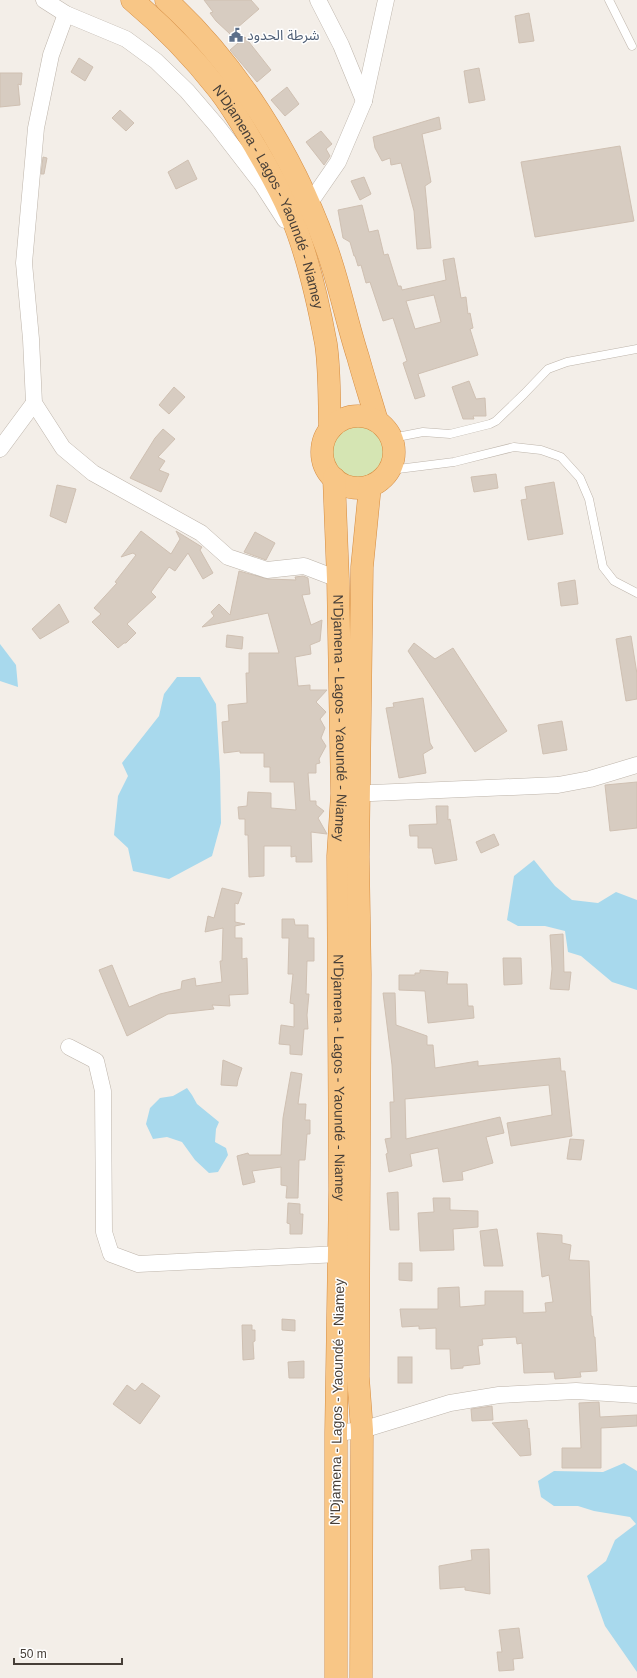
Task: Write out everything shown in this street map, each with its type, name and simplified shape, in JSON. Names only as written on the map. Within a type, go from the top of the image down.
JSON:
[{"type":"highway","name":"N'Djamena - Lagos - Yaoundé - Niamey","points":[[132,0],[158,23],[218,89],[236,115],[269,171],[291,215],[314,290],[326,344],[330,429]]},
{"type":"highway","name":"N'Djamena - Lagos - Yaoundé - Niamey","points":[[166,0],[205,40],[250,99],[284,153],[309,204],[328,252],[377,421]]},
{"type":"highway","points":[[362,416],[377,421],[386,428],[392,438],[394,460],[390,470],[385,477],[370,486],[360,488],[342,484],[327,470],[323,460],[322,449],[325,438],[330,429],[347,417],[362,416]]},
{"type":"highway","name":"N'Djamena - Lagos - Yaoundé - Niamey","points":[[334,478],[350,794],[358,857],[360,974],[358,1377],[362,1430],[361,1678]]},
{"type":"highway","name":"N'Djamena - Lagos - Yaoundé - Niamey","points":[[336,1678],[336,1433],[340,1190],[338,856],[350,794],[362,567],[370,486]]},
{"type":"street","points":[[44,0],[66,14],[126,39],[156,61],[188,91],[261,183],[301,245]]},
{"type":"street","points":[[318,0],[342,45],[364,102]]},
{"type":"street","points":[[291,215],[309,204],[338,162],[364,102],[386,0]]},
{"type":"street","points":[[66,14],[51,55],[36,128],[24,263],[31,339],[34,403],[63,448],[93,473],[201,533],[228,557],[267,570],[304,566],[338,579]]},
{"type":"street","points":[[0,449],[34,403]]},
{"type":"street","points":[[350,794],[558,785],[590,779],[637,765]]},
{"type":"street","points":[[69,1047],[96,1061],[103,1091],[104,1232],[111,1254],[138,1264],[339,1254]]},
{"type":"street","points":[[336,1433],[362,1430],[450,1403],[499,1395],[576,1391],[637,1395]]},
{"type":"lane","points":[[609,0],[632,46]]},
{"type":"lane","points":[[392,438],[423,432],[450,434],[490,424],[496,421],[548,369],[567,362],[637,349]]},
{"type":"lane","points":[[390,470],[454,462],[514,447],[541,450],[561,457],[580,478],[589,499],[604,567],[614,581],[637,593]]},
{"type":"green space","points":[[358,422],[375,427],[383,435],[388,452],[383,469],[375,477],[358,482],[341,477],[333,469],[328,452],[333,435],[341,427]]},
{"type":"water","points":[[0,644],[16,665],[18,687],[0,681]]},
{"type":"water","points":[[177,677],[200,677],[216,704],[221,823],[212,856],[169,879],[133,871],[128,848],[114,835],[118,796],[128,776],[122,763],[159,716],[164,694]]},
{"type":"water","points":[[534,860],[555,886],[572,900],[598,903],[616,892],[637,900],[637,990],[612,982],[581,956],[568,952],[565,931],[545,926],[518,926],[507,920],[514,876]]},
{"type":"water","points":[[187,1088],[197,1104],[219,1122],[216,1129],[215,1142],[226,1148],[228,1155],[218,1172],[209,1173],[195,1160],[182,1142],[167,1137],[153,1139],[146,1124],[150,1108],[160,1098],[173,1096]]},
{"type":"water","points":[[624,1463],[637,1471],[637,1672],[605,1626],[587,1576],[606,1561],[615,1540],[636,1524],[630,1517],[594,1511],[578,1506],[554,1506],[541,1497],[538,1481],[554,1471],[603,1472]]},
{"type":"building","points":[[204,0],[251,0],[259,9],[230,34],[216,21],[210,13],[213,12]]},
{"type":"building","points":[[529,13],[534,41],[519,43],[515,16]]},
{"type":"building","points":[[245,37],[271,70],[257,82],[230,50]]},
{"type":"building","points":[[79,58],[93,67],[85,81],[71,72]]},
{"type":"building","points":[[479,68],[485,100],[469,103],[464,71]]},
{"type":"building","points":[[0,73],[22,73],[21,85],[18,84],[20,105],[0,107]]},
{"type":"building","points":[[287,87],[299,104],[285,116],[271,100]]},
{"type":"building","points":[[120,110],[134,123],[126,131],[112,118]]},
{"type":"building","points":[[439,117],[441,129],[422,134],[431,182],[425,186],[431,248],[417,249],[414,211],[401,163],[391,165],[390,158],[382,161],[375,148],[373,137]]},
{"type":"building","points":[[321,131],[332,144],[326,149],[330,156],[324,165],[306,142]]},
{"type":"building","points":[[620,146],[634,221],[535,237],[521,162]]},
{"type":"building","points":[[43,157],[47,158],[44,174],[41,174]]},
{"type":"building","points":[[188,160],[197,179],[176,189],[168,172]]},
{"type":"building","points":[[364,177],[371,194],[360,200],[351,181]]},
{"type":"building","points":[[362,205],[369,232],[378,230],[384,255],[388,254],[398,286],[401,286],[402,290],[446,280],[443,260],[454,258],[461,298],[466,297],[468,314],[470,313],[473,328],[470,329],[478,355],[418,374],[425,396],[415,399],[403,363],[407,361],[393,318],[383,321],[370,282],[366,283],[361,265],[358,266],[350,242],[343,238],[338,210]],"holes":[[[434,295],[441,322],[415,329],[406,301]]]},
{"type":"building","points":[[469,381],[476,399],[485,398],[486,416],[473,416],[474,419],[463,419],[452,387]]},
{"type":"building","points":[[174,387],[185,397],[169,414],[159,405]]},
{"type":"building","points":[[163,429],[175,439],[158,457],[165,461],[159,470],[169,474],[161,492],[130,478],[155,438]]},
{"type":"building","points":[[496,474],[498,488],[474,492],[471,477]]},
{"type":"building","points":[[554,482],[563,534],[528,540],[521,500],[527,499],[525,487]]},
{"type":"building","points":[[57,485],[76,489],[66,523],[50,516]]},
{"type":"building","points":[[141,531],[171,554],[180,539],[176,531],[202,547],[200,550],[213,573],[203,579],[188,553],[175,571],[169,567],[151,592],[156,597],[127,624],[136,633],[126,643],[118,648],[92,622],[101,614],[94,608],[117,583],[115,582],[136,555],[133,553],[121,557]]},
{"type":"building","points":[[255,532],[275,543],[266,560],[244,552]]},
{"type":"building","points":[[239,571],[268,579],[296,580],[295,577],[303,576],[308,578],[310,594],[302,595],[311,625],[322,620],[320,641],[310,645],[311,654],[295,657],[298,686],[310,685],[310,690],[327,690],[316,702],[326,712],[320,719],[325,728],[321,738],[326,746],[319,759],[320,763],[316,764],[316,773],[308,773],[310,801],[316,801],[316,805],[324,811],[318,818],[327,834],[311,832],[312,862],[296,862],[296,856],[291,857],[291,846],[264,846],[264,876],[249,877],[248,835],[245,835],[245,819],[239,819],[238,807],[247,806],[248,792],[271,793],[271,808],[296,810],[294,782],[270,782],[270,767],[264,767],[264,753],[240,753],[240,751],[224,753],[222,722],[229,721],[228,705],[247,703],[246,673],[249,673],[249,653],[279,653],[268,613],[202,627],[214,616],[211,612],[219,604],[230,615]]},
{"type":"building","points":[[575,580],[578,604],[561,606],[558,583]]},
{"type":"building","points":[[59,604],[69,622],[40,639],[32,629]]},
{"type":"building","points":[[227,635],[243,637],[242,649],[226,647]]},
{"type":"building","points":[[631,636],[637,674],[637,699],[626,701],[616,639]]},
{"type":"building","points":[[414,643],[435,659],[453,648],[507,731],[475,752],[408,651]]},
{"type":"building","points":[[423,698],[430,743],[433,748],[423,754],[426,773],[399,778],[386,708],[394,707],[393,703]]},
{"type":"building","points":[[562,721],[567,750],[543,754],[538,725]]},
{"type":"building","points":[[637,782],[637,828],[610,831],[605,785]]},
{"type":"building","points":[[436,806],[448,806],[448,820],[450,819],[457,860],[435,864],[432,848],[418,848],[418,836],[410,836],[409,825],[437,824]]},
{"type":"building","points":[[494,834],[499,845],[481,853],[476,842]]},
{"type":"building","points":[[222,888],[242,893],[238,904],[235,903],[235,922],[245,924],[235,926],[235,938],[242,938],[242,959],[247,958],[248,994],[229,995],[230,1006],[212,1005],[214,1009],[168,1014],[127,1036],[99,970],[112,965],[129,1007],[160,994],[181,989],[182,981],[195,978],[196,986],[222,982],[220,961],[222,961],[223,928],[205,932],[208,916],[214,918]]},
{"type":"building","points":[[282,919],[294,919],[295,925],[308,925],[308,938],[314,938],[314,961],[307,961],[306,994],[309,994],[307,1015],[308,1029],[304,1029],[302,1055],[290,1054],[290,1045],[279,1044],[281,1025],[294,1027],[294,1004],[290,1003],[293,974],[288,974],[289,938],[282,938]]},
{"type":"building","points":[[563,934],[564,972],[571,972],[569,990],[550,989],[552,969],[550,935]]},
{"type":"building","points":[[503,958],[521,958],[522,984],[504,985]]},
{"type":"building","points":[[420,970],[448,972],[447,984],[467,984],[468,1006],[473,1006],[474,1018],[428,1023],[425,991],[399,990],[399,975],[415,975],[415,973],[420,973]]},
{"type":"building","points":[[383,993],[395,993],[396,1025],[427,1036],[427,1045],[433,1045],[435,1068],[478,1061],[478,1066],[560,1058],[561,1071],[565,1071],[572,1136],[511,1146],[507,1123],[552,1115],[549,1085],[405,1099],[406,1139],[500,1117],[504,1133],[486,1137],[493,1163],[462,1172],[463,1180],[443,1182],[438,1148],[410,1154],[412,1166],[389,1172],[386,1154],[388,1153],[385,1139],[391,1138],[390,1102],[394,1102],[392,1065]]},
{"type":"building","points":[[223,1060],[242,1068],[237,1086],[221,1085]]},
{"type":"building","points":[[291,1072],[302,1074],[298,1104],[306,1104],[305,1120],[310,1120],[310,1134],[307,1134],[305,1160],[299,1160],[298,1198],[286,1198],[287,1186],[281,1185],[281,1167],[252,1171],[255,1182],[243,1185],[237,1156],[248,1153],[249,1155],[281,1155],[283,1118]]},
{"type":"building","points":[[570,1139],[584,1140],[581,1160],[567,1159]]},
{"type":"building","points":[[398,1192],[399,1230],[390,1230],[387,1193]]},
{"type":"building","points":[[433,1198],[450,1198],[450,1210],[478,1211],[478,1227],[453,1229],[454,1250],[420,1251],[418,1213],[434,1212]]},
{"type":"building","points":[[288,1203],[300,1204],[300,1214],[303,1214],[302,1234],[290,1234],[290,1224],[287,1223]]},
{"type":"building","points":[[497,1229],[503,1266],[484,1266],[480,1231]]},
{"type":"building","points":[[537,1233],[562,1235],[562,1243],[571,1245],[569,1260],[589,1261],[591,1316],[595,1337],[597,1371],[580,1372],[581,1377],[555,1379],[554,1372],[524,1373],[522,1343],[517,1344],[516,1337],[482,1339],[483,1345],[478,1346],[480,1364],[451,1369],[450,1349],[436,1349],[436,1328],[419,1329],[419,1326],[402,1327],[400,1309],[438,1309],[438,1288],[459,1287],[460,1307],[485,1305],[485,1291],[523,1291],[523,1313],[546,1312],[545,1303],[553,1302],[549,1275],[542,1277]]},
{"type":"building","points":[[399,1263],[412,1263],[412,1281],[399,1280]]},
{"type":"building","points":[[282,1319],[295,1320],[295,1331],[282,1330]]},
{"type":"building","points":[[242,1325],[252,1325],[252,1330],[255,1330],[255,1341],[253,1342],[254,1359],[243,1360]]},
{"type":"building","points":[[398,1357],[412,1357],[412,1383],[398,1383]]},
{"type":"building","points":[[304,1361],[304,1378],[289,1378],[288,1362]]},
{"type":"building","points":[[142,1383],[160,1396],[140,1424],[113,1404],[127,1385],[135,1391]]},
{"type":"building","points":[[599,1402],[600,1417],[637,1415],[637,1426],[601,1428],[601,1468],[562,1468],[562,1448],[581,1448],[579,1403]]},
{"type":"building","points":[[492,1406],[493,1420],[472,1421],[471,1409]]},
{"type":"building","points":[[527,1420],[531,1455],[520,1456],[492,1423]]},
{"type":"building","points":[[489,1549],[490,1594],[465,1590],[465,1587],[440,1589],[439,1566],[472,1560],[471,1550]]},
{"type":"building","points":[[519,1628],[523,1658],[513,1659],[514,1670],[499,1671],[497,1652],[502,1652],[499,1630]]},
{"type":"place","name":"شرطة الحدود","points":[[236,35]]}]
